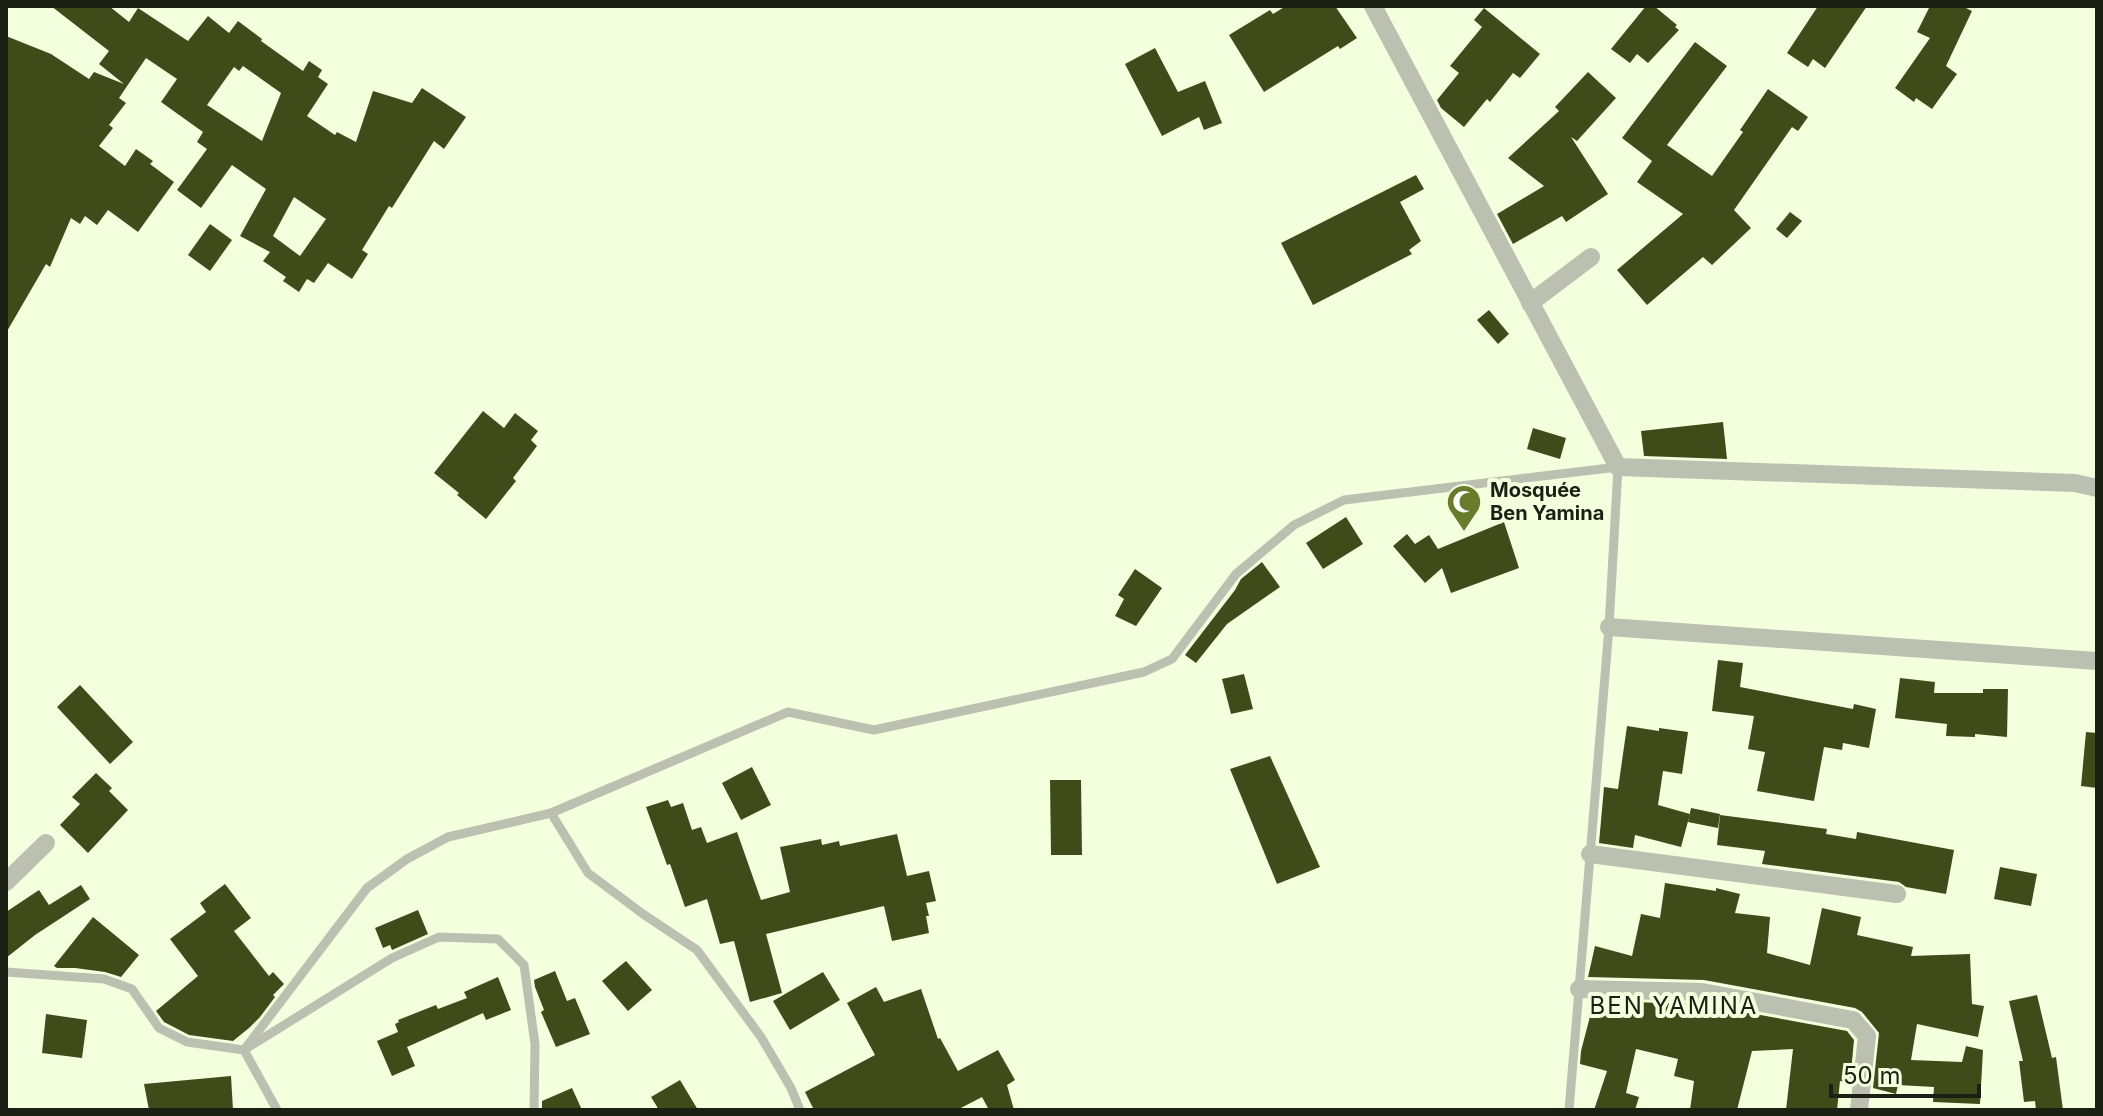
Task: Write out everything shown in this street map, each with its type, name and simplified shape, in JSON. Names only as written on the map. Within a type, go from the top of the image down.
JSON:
[{"type":"street","points":[[1373,6],[1618,467],[2075,483],[2097,488]]},
{"type":"street","points":[[1530,303],[1591,257]]},
{"type":"street","points":[[1609,627],[2097,661]]},
{"type":"street","points":[[6,882],[46,843]]},
{"type":"street","points":[[1590,854],[1897,894]]},
{"type":"street","points":[[1579,989],[1702,992],[1853,1020],[1867,1036],[1859,1110]]},
{"type":"lane","points":[[244,1050],[367,888],[407,859],[448,837],[551,813],[788,712],[874,730],[1144,672],[1172,659],[1236,574],[1294,525],[1344,500],[1618,467],[1609,627],[1569,1110]]},
{"type":"lane","points":[[551,813],[588,873],[697,950],[761,1037],[791,1088],[800,1110]]},
{"type":"lane","points":[[6,972],[104,979],[132,989],[159,1028],[187,1042],[244,1050],[404,952],[439,937],[498,939],[524,965],[535,1044],[534,1110]]},
{"type":"lane","points":[[244,1050],[277,1110]]},
{"type":"building","points":[[51,6],[109,6],[129,22],[138,8],[188,41],[208,16],[229,33],[238,21],[303,71],[309,61],[322,70],[318,77],[328,84],[307,116],[335,135],[337,132],[356,142],[373,91],[412,103],[422,88],[466,117],[444,149],[434,141],[362,250],[368,254],[352,279],[328,263],[314,283],[307,279],[299,292],[283,281],[286,277],[263,261],[270,252],[240,236],[266,189],[232,165],[201,208],[177,190],[207,149],[197,142],[203,132],[161,102],[177,79],[146,58],[119,98],[126,103],[109,125],[113,128],[99,146],[125,166],[136,149],[174,182],[138,232],[108,210],[97,225],[85,216],[80,224],[71,218],[50,267],[46,264],[6,333],[6,36],[51,54],[89,79],[94,72],[124,84],[99,64],[109,51]],"holes":[[[243,66],[281,93],[262,141],[207,105],[234,67],[239,71]],[[294,197],[326,219],[300,256],[273,236]]]},
{"type":"building","points":[[1286,6],[1335,6],[1357,38],[1340,49],[1338,46],[1264,92],[1229,35],[1270,10],[1273,14]]},
{"type":"building","points":[[1646,6],[1654,6],[1679,30],[1648,63],[1637,54],[1630,63],[1611,49]]},
{"type":"building","points":[[1818,6],[1867,6],[1825,68],[1813,59],[1808,67],[1787,53]]},
{"type":"building","points":[[1930,6],[1962,6],[1972,11],[1946,66],[1957,74],[1932,109],[1916,98],[1914,102],[1895,88],[1930,38],[1917,32]]},
{"type":"building","points":[[1484,8],[1540,54],[1520,78],[1513,73],[1490,102],[1487,99],[1464,127],[1441,108],[1437,100],[1459,73],[1450,66],[1482,27],[1474,20]]},
{"type":"building","points":[[1695,42],[1727,66],[1667,145],[1712,176],[1768,89],[1808,117],[1798,131],[1792,127],[1734,210],[1751,228],[1712,265],[1703,257],[1647,305],[1617,270],[1683,214],[1637,182],[1652,161],[1622,138]]},
{"type":"building","points":[[1155,48],[1178,92],[1205,81],[1222,123],[1204,130],[1199,117],[1162,136],[1125,64]]},
{"type":"building","points":[[1588,72],[1616,98],[1577,141],[1571,137],[1608,194],[1566,222],[1562,216],[1513,244],[1497,214],[1544,186],[1508,158],[1559,111],[1555,107]]},
{"type":"building","points":[[1416,175],[1424,189],[1400,202],[1421,241],[1409,250],[1412,254],[1313,305],[1281,243]]},
{"type":"building","points":[[1790,212],[1802,221],[1787,238],[1776,229]]},
{"type":"building","points":[[210,224],[232,240],[210,271],[188,255]]},
{"type":"building","points":[[1489,310],[1509,334],[1498,344],[1477,320]]},
{"type":"building","points":[[483,411],[504,428],[515,413],[538,431],[531,440],[537,446],[513,478],[516,481],[486,519],[434,473]]},
{"type":"building","points":[[1723,422],[1727,459],[1644,456],[1641,431]]},
{"type":"building","points":[[1533,428],[1566,438],[1560,459],[1527,449]]},
{"type":"building","points":[[1346,517],[1363,544],[1323,569],[1306,543]]},
{"type":"building","points":[[1504,522],[1519,568],[1451,593],[1442,568],[1425,583],[1393,546],[1407,534],[1415,544],[1429,535],[1438,549]]},
{"type":"building","points":[[1262,562],[1280,587],[1227,624],[1196,663],[1185,655],[1241,579]]},
{"type":"building","points":[[1135,569],[1162,588],[1136,626],[1115,616],[1124,599],[1118,595]]},
{"type":"building","points":[[1718,660],[1743,663],[1740,687],[1853,709],[1854,704],[1876,709],[1869,748],[1843,743],[1842,750],[1824,747],[1814,801],[1757,791],[1765,752],[1748,749],[1754,716],[1712,711]]},
{"type":"building","points":[[1244,674],[1253,709],[1231,714],[1222,679]]},
{"type":"building","points":[[1900,678],[1935,682],[1934,693],[1983,693],[1983,689],[2008,689],[2007,737],[1975,734],[1975,737],[1946,736],[1947,724],[1895,718]]},
{"type":"building","points":[[80,685],[133,742],[110,764],[57,707]]},
{"type":"building","points":[[1627,726],[1688,732],[1682,774],[1663,771],[1658,805],[1690,814],[1681,847],[1635,835],[1633,848],[1599,843],[1604,787],[1618,789]]},
{"type":"building","points":[[2086,732],[2097,733],[2097,788],[2081,786]]},
{"type":"building","points":[[1270,756],[1320,867],[1277,884],[1230,769]]},
{"type":"building","points":[[752,767],[771,805],[741,820],[722,783]]},
{"type":"building","points":[[96,773],[128,810],[88,853],[60,825],[80,804],[72,797]]},
{"type":"building","points":[[1050,780],[1081,780],[1082,855],[1051,855]]},
{"type":"building","points":[[668,800],[671,807],[683,803],[692,830],[701,827],[707,843],[737,832],[761,900],[790,892],[780,847],[821,839],[822,845],[839,841],[840,846],[897,834],[907,876],[929,871],[936,901],[926,903],[929,933],[892,941],[884,906],[766,934],[782,993],[750,1002],[734,941],[720,944],[707,899],[685,907],[670,864],[667,865],[646,807]]},
{"type":"building","points":[[1691,808],[1720,814],[1718,828],[1688,822]]},
{"type":"building","points":[[1720,815],[1827,829],[1826,834],[1856,839],[1857,832],[1954,850],[1946,894],[1906,887],[1899,882],[1762,864],[1765,851],[1717,845]]},
{"type":"building","points":[[2000,867],[2037,874],[2031,906],[1994,899]]},
{"type":"building","points":[[1665,883],[1716,891],[1716,888],[1740,894],[1735,913],[1770,917],[1767,953],[1810,965],[1822,908],[1861,917],[1857,935],[1913,947],[1911,956],[1970,954],[1972,1004],[1984,1006],[1978,1037],[1917,1024],[1911,1060],[1962,1062],[1966,1046],[1983,1050],[1980,1104],[1933,1102],[1934,1087],[1898,1085],[1896,1094],[1873,1088],[1879,1033],[1855,1008],[1704,980],[1588,977],[1595,946],[1632,956],[1641,914],[1660,918]]},
{"type":"building","points":[[225,884],[251,918],[234,931],[269,976],[273,972],[284,984],[273,995],[275,997],[260,1017],[233,1041],[189,1035],[164,1022],[156,1011],[198,976],[170,939],[206,912],[200,903]]},
{"type":"building","points":[[81,885],[90,899],[6,958],[6,912],[39,890],[49,905]]},
{"type":"building","points":[[418,910],[428,934],[392,950],[390,945],[383,948],[375,928]]},
{"type":"building","points":[[93,917],[139,955],[121,977],[54,966]]},
{"type":"building","points":[[626,961],[652,990],[628,1011],[602,981]]},
{"type":"building","points":[[555,971],[567,1001],[575,998],[590,1034],[556,1047],[541,1012],[544,1010],[534,980]]},
{"type":"building","points":[[823,972],[840,1000],[790,1030],[773,1001]]},
{"type":"building","points":[[498,977],[511,1010],[486,1020],[483,1013],[407,1047],[415,1066],[392,1076],[377,1041],[398,1032],[395,1024],[398,1020],[436,1005],[438,1009],[467,998],[464,992]]},
{"type":"building","points":[[876,987],[884,1002],[921,989],[938,1039],[958,1071],[998,1050],[1015,1080],[1007,1085],[1014,1110],[989,1110],[982,1097],[957,1110],[814,1110],[805,1092],[875,1055],[847,1003]]},
{"type":"building","points":[[2037,995],[2052,1058],[2056,1057],[2063,1110],[2036,1110],[2035,1101],[2024,1102],[2019,1061],[2023,1061],[2009,1001]]},
{"type":"building","points":[[1594,1001],[1701,1004],[1847,1031],[1854,1040],[1850,1083],[1840,1081],[1837,1110],[1786,1110],[1793,1049],[1752,1051],[1737,1110],[1690,1110],[1694,1081],[1674,1076],[1678,1059],[1636,1049],[1626,1093],[1639,1097],[1635,1110],[1594,1110],[1607,1071],[1580,1064]]},
{"type":"building","points":[[46,1014],[87,1020],[82,1058],[42,1053]]},
{"type":"building","points":[[231,1076],[233,1110],[149,1110],[144,1084]]},
{"type":"building","points":[[680,1080],[698,1110],[659,1110],[651,1097]]},
{"type":"building","points":[[572,1088],[582,1110],[542,1110],[542,1101]]},
{"type":"place","name":"Mosquée Ben Yamina","points":[[1464,533]]},
{"type":"district","name":"BEN YAMINA","points":[[1674,1006]]}]
